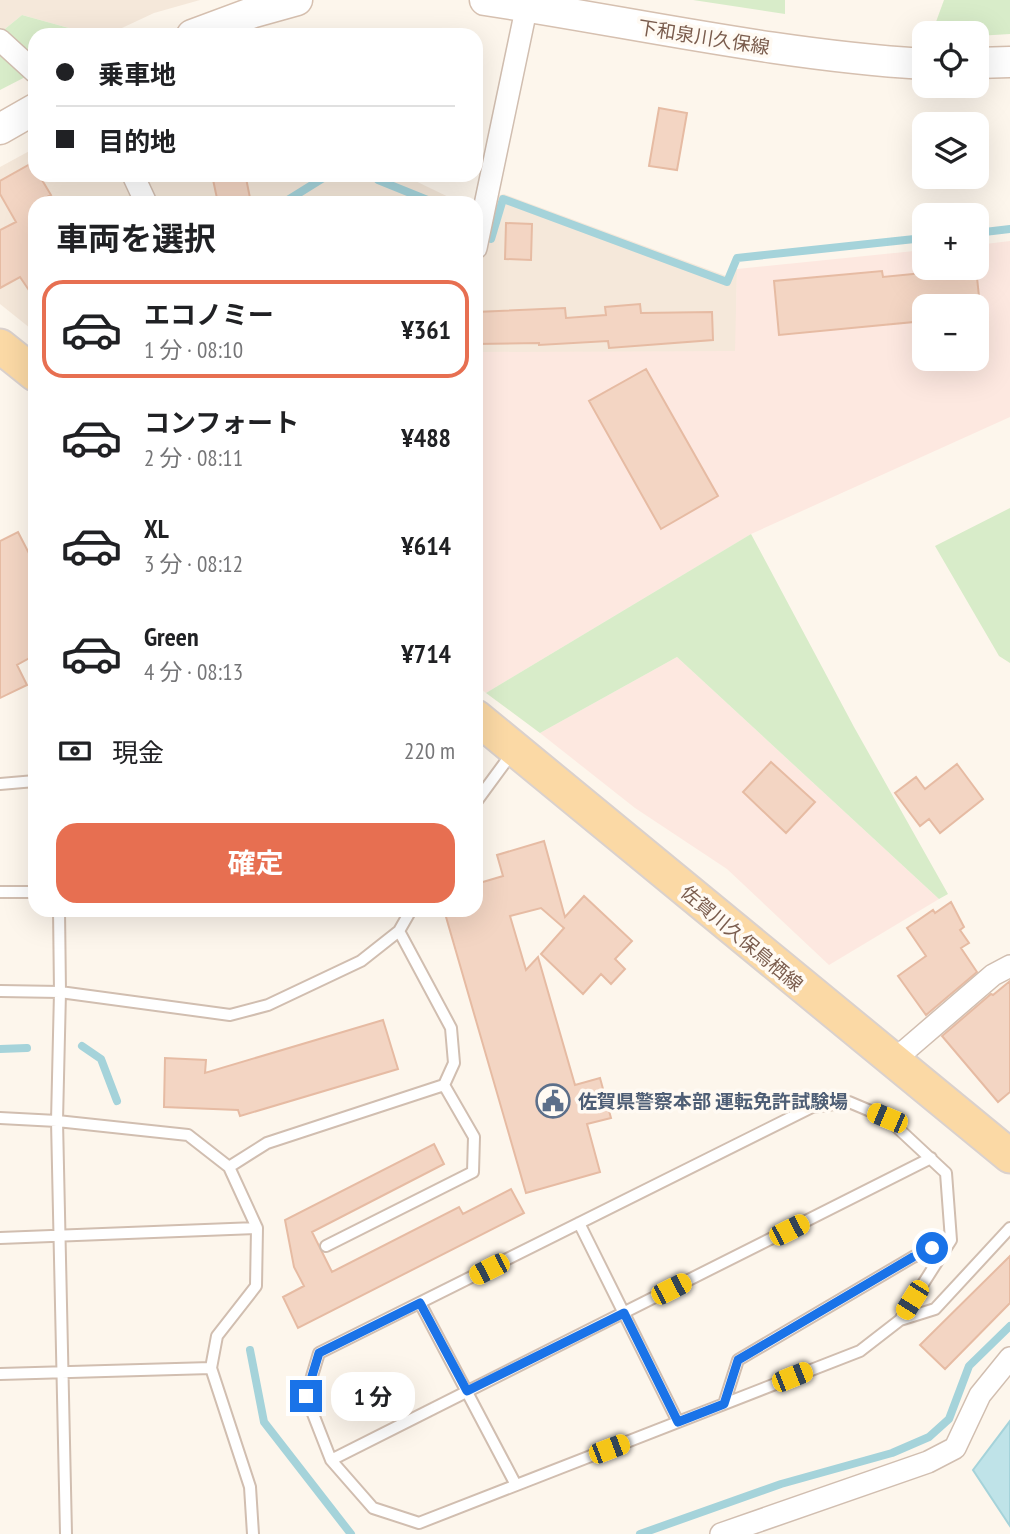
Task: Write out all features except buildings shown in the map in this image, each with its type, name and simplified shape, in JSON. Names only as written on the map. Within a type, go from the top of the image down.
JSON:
[{"type":"main road","points":[[0,346],[28,368]]},
{"type":"main road","name":"佐賀川久保鳥栖線","points":[[483,722],[1010,1156]]},
{"type":"street","points":[[211,28],[297,0]]},
{"type":"street","name":"下和泉川久保線","points":[[485,0],[527,3],[669,32],[773,48],[912,63]]},
{"type":"street","points":[[483,214],[527,3]]},
{"type":"street","points":[[0,40],[28,66]]},
{"type":"street","points":[[989,63],[1010,62]]},
{"type":"street","points":[[0,129],[28,113]]},
{"type":"street","points":[[893,1061],[993,975],[1010,966]]},
{"type":"street","points":[[721,1534],[928,1462],[955,1448],[980,1395],[1010,1358]]},
{"type":"lane","points":[[483,793],[516,748]]},
{"type":"lane","points":[[0,784],[28,782]]},
{"type":"lane","points":[[0,892],[28,892]]},
{"type":"lane","points":[[59,917],[57,1121],[66,1534]]},
{"type":"lane","points":[[0,991],[60,992],[230,1015],[268,1006],[361,961],[399,931],[407,917]]},
{"type":"lane","points":[[229,1167],[267,1143],[444,1085],[454,1063],[451,1028],[399,931]]},
{"type":"lane","points":[[326,1246],[474,1172],[474,1137],[444,1085]]},
{"type":"lane","points":[[849,1102],[887,1118],[931,1158],[946,1173],[951,1240],[900,1320],[860,1351],[419,1523],[373,1508],[331,1460],[306,1396],[319,1353],[812,1107],[849,1102]]},
{"type":"lane","points":[[0,1118],[57,1121],[188,1135],[229,1167],[257,1228],[256,1286],[217,1336],[211,1368],[250,1487],[253,1534]]},
{"type":"lane","points":[[331,1460],[931,1158]]},
{"type":"lane","points":[[579,1223],[678,1422]]},
{"type":"lane","points":[[900,1320],[935,1309],[1010,1227]]},
{"type":"lane","points":[[0,1238],[257,1228]]},
{"type":"lane","points":[[724,1404],[738,1360],[913,1257],[951,1240]]},
{"type":"lane","points":[[420,1303],[516,1485]]},
{"type":"lane","points":[[0,1374],[211,1368]]},
{"type":"shaded area","points":[[0,0],[200,0],[154,13],[122,28],[69,28],[22,15],[0,33]]},
{"type":"shaded area","points":[[28,152],[28,182],[418,182],[446,196],[28,196],[28,326],[0,304],[0,167]]},
{"type":"shaded area","points":[[504,194],[726,276],[737,269],[736,352],[483,352],[483,200]]},
{"type":"shaded area","points":[[1010,241],[1010,417],[751,534],[486,693],[483,691],[483,352],[735,351],[737,269],[912,251],[912,280],[989,280],[989,244]]},
{"type":"shaded area","points":[[677,657],[939,899],[829,965],[727,869],[635,808],[540,733]]},
{"type":"green space","points":[[693,0],[785,0],[785,14]]},
{"type":"green space","points":[[944,0],[1010,0],[1010,34],[989,35],[989,21],[936,21]]},
{"type":"green space","points":[[22,15],[69,28],[28,28],[28,76],[0,90],[0,33]]},
{"type":"green space","points":[[1010,508],[1010,663],[999,656],[935,546]]},
{"type":"green space","points":[[751,534],[854,727],[948,894],[939,899],[677,657],[540,733],[486,693]]},
{"type":"water","points":[[1010,1421],[1010,1526],[973,1470]]},
{"type":"waterway","points":[[294,196],[317,182]]},
{"type":"waterway","points":[[383,182],[418,196]]},
{"type":"waterway","points":[[491,239],[503,199],[727,282],[737,258],[912,239]]},
{"type":"waterway","points":[[989,231],[1010,229]]},
{"type":"waterway","points":[[82,1046],[101,1059],[117,1101]]},
{"type":"waterway","points":[[0,1049],[27,1048]]},
{"type":"waterway","points":[[640,1534],[781,1484],[892,1453],[929,1437],[949,1419],[969,1366],[1010,1326]]},
{"type":"waterway","points":[[250,1350],[264,1422],[351,1534]]},
{"type":"place","name":"佐賀県警察本部 運転免許試験場","points":[[553,1101]]},
{"type":"route","points":[[306,1396],[319,1353],[420,1303],[467,1391],[624,1313],[678,1422],[724,1404],[738,1360],[932,1248]]}]
